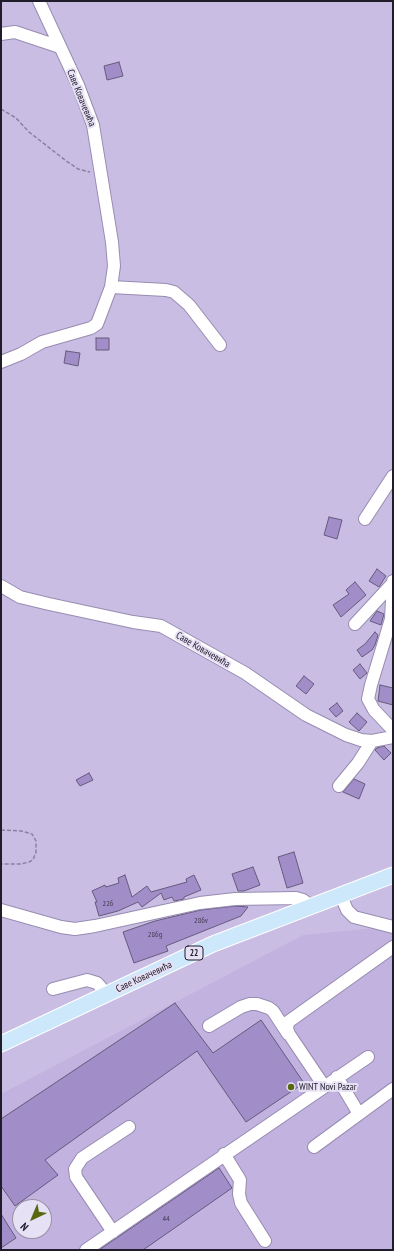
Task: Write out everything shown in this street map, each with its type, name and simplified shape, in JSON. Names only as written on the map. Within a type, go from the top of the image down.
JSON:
[{"type":"main road","name":"Саве Ковачевића","points":[[1,1044],[213,944],[393,875]]},
{"type":"street","name":"Саве Ковачевића","points":[[1,362],[21,354],[42,342],[91,328],[97,324],[111,287],[114,266],[112,242],[93,125],[39,1]]},
{"type":"street","points":[[1,34],[15,32],[60,47]]},
{"type":"street","points":[[111,287],[166,290],[174,292],[189,305],[220,345]]},
{"type":"street","points":[[365,519],[393,476]]},
{"type":"street","points":[[355,624],[393,582]]},
{"type":"street","points":[[393,582],[391,619],[371,685],[368,700],[374,710],[393,730]]},
{"type":"street","name":"Саве Ковачевића","points":[[1,586],[20,597],[81,612],[161,626],[245,673],[306,715],[346,735],[361,740],[372,741],[393,737]]},
{"type":"street","points":[[339,786],[358,763],[372,741]]},
{"type":"street","points":[[341,896],[347,910],[354,917],[393,927]]},
{"type":"street","points":[[1,910],[61,927],[75,929],[200,903],[235,899],[296,898],[303,900],[312,907]]},
{"type":"street","points":[[289,1034],[287,1026],[292,1018],[393,947]]},
{"type":"street","points":[[54,989],[87,980],[98,983],[107,994]]},
{"type":"street","points":[[209,1026],[241,1007],[250,1004],[257,1004],[269,1008],[273,1011],[324,1086]]},
{"type":"street","points":[[86,1250],[224,1154],[368,1057]]},
{"type":"street","points":[[337,1077],[359,1114]]},
{"type":"street","points":[[314,1147],[393,1089]]},
{"type":"street","points":[[113,1232],[76,1177],[75,1169],[82,1158],[129,1126]]},
{"type":"street","points":[[224,1154],[240,1180],[239,1194],[241,1203],[265,1241]]},
{"type":"path","points":[[1,109],[16,118],[29,132],[78,169],[101,175]]},
{"type":"path","points":[[1,830],[21,830],[32,834],[36,841],[36,852],[33,860],[29,862],[21,864],[1,864]]},
{"type":"shaded area","points":[[393,926],[393,1250],[1,1250],[1,1094],[303,935]]},
{"type":"building","points":[[119,62],[123,76],[107,80],[104,66]]},
{"type":"building","points":[[96,338],[109,338],[109,350],[96,350]]},
{"type":"building","points":[[66,351],[80,353],[78,366],[64,363]]},
{"type":"building","points":[[329,517],[342,520],[337,539],[324,535]]},
{"type":"building","points":[[377,569],[386,576],[379,587],[369,581]]},
{"type":"building","points":[[355,582],[366,595],[341,617],[333,605],[349,594],[346,590]]},
{"type":"building","points":[[377,611],[384,614],[381,625],[370,621]]},
{"type":"building","points":[[375,632],[378,635],[375,645],[372,650],[362,657],[357,650],[365,644]]},
{"type":"building","points":[[360,664],[367,673],[360,679],[353,670]]},
{"type":"building","points":[[304,676],[314,684],[306,694],[296,686]]},
{"type":"building","points":[[380,685],[393,688],[393,705],[378,701]]},
{"type":"building","points":[[337,703],[343,711],[336,717],[329,709]]},
{"type":"building","points":[[357,713],[367,722],[359,731],[349,722]]},
{"type":"building","points":[[384,746],[391,753],[384,760],[375,750]]},
{"type":"building","points":[[89,773],[93,780],[80,786],[76,780]]},
{"type":"building","points":[[354,779],[365,784],[359,799],[343,792]]},
{"type":"building","points":[[294,852],[303,883],[287,888],[278,857]]},
{"type":"building","points":[[253,867],[260,885],[244,891],[238,891],[232,874]]},
{"type":"building","points":[[125,875],[132,897],[147,886],[151,892],[187,882],[186,879],[194,875],[201,890],[184,897],[184,899],[174,901],[172,897],[164,900],[161,893],[142,907],[138,902],[118,911],[99,916],[95,902],[97,902],[92,891],[105,885],[106,887],[119,883],[118,878]]},
{"type":"building","points":[[235,906],[248,907],[241,916],[166,946],[168,951],[134,963],[123,932],[155,921],[201,910]]},
{"type":"building","points":[[175,1003],[213,1053],[261,1020],[304,1083],[246,1122],[197,1051],[45,1160],[58,1175],[25,1199],[12,1199],[12,1202],[1,1186],[1,1119]]},
{"type":"building","points":[[219,1168],[232,1188],[143,1250],[99,1250]]},
{"type":"building","points":[[1,1214],[12,1232],[12,1239],[14,1239],[1,1248]]},
{"type":"place","name":"WINT Novi Pazar","points":[[291,1087]]}]
